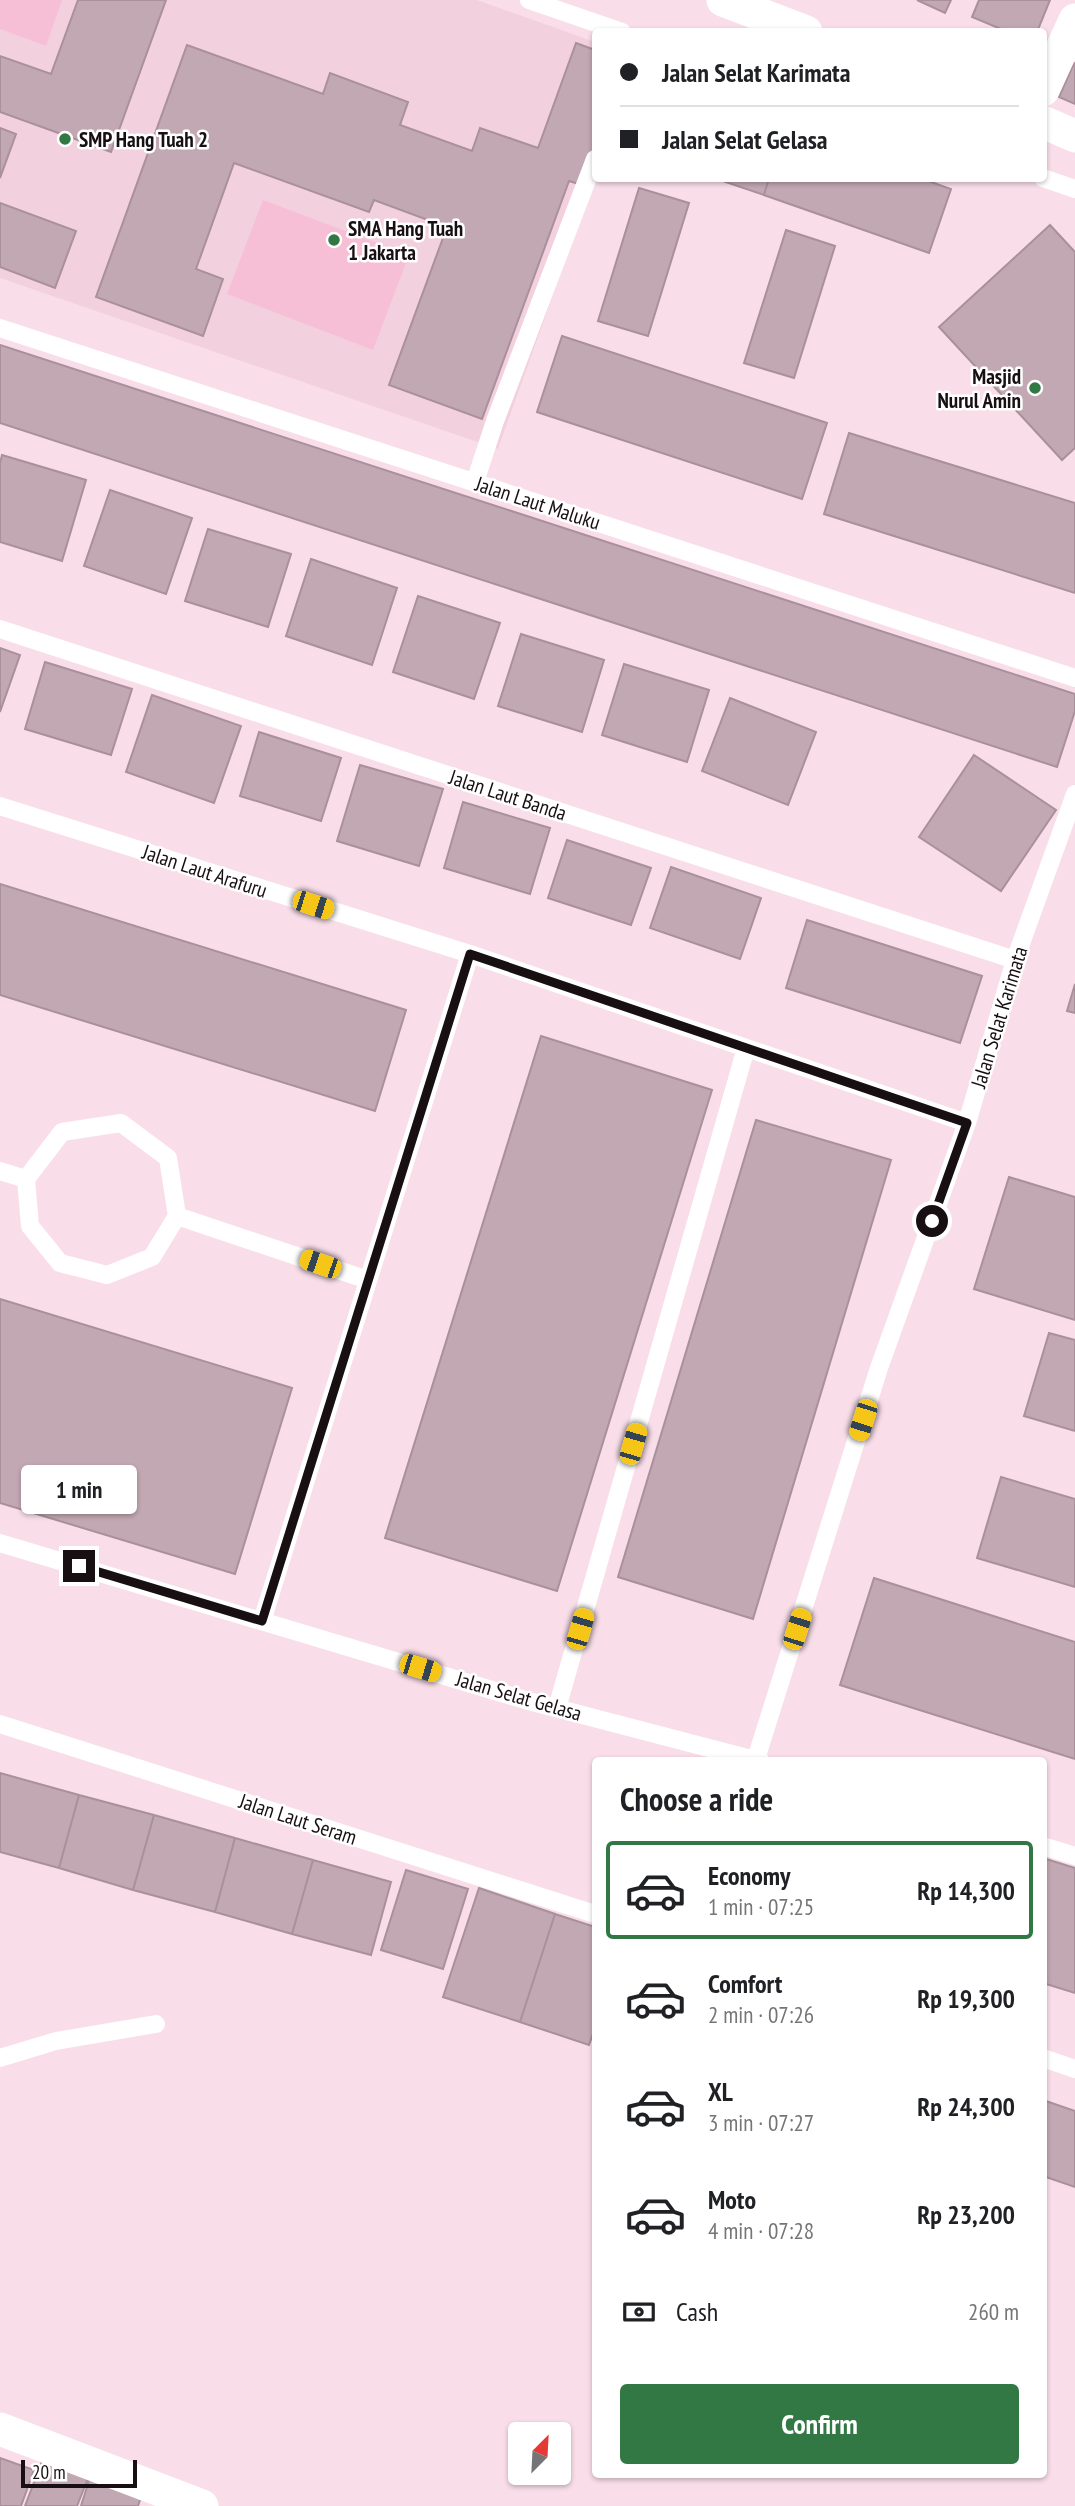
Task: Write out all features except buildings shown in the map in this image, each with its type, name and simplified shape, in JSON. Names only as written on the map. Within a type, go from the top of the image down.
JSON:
[{"type":"street","points":[[723,0],[796,28]]},
{"type":"street","points":[[1047,81],[1075,20]]},
{"type":"street","points":[[1047,124],[1075,136]]},
{"type":"street","points":[[0,2429],[195,2505]]},
{"type":"lane","points":[[529,0],[610,28]]},
{"type":"lane","points":[[475,482],[495,421],[592,167]]},
{"type":"lane","points":[[1047,179],[1075,189]]},
{"type":"lane","name":"Jalan Laut Maluku","points":[[0,328],[1075,678]]},
{"type":"lane","name":"Jalan Laut Banda","points":[[0,629],[1015,960]]},
{"type":"lane","name":"Jalan Selat Karimata","points":[[758,1757],[879,1368],[967,1123],[1015,960],[1075,794]]},
{"type":"lane","name":"Jalan Laut Arafuru","points":[[0,806],[470,954],[967,1123]]},
{"type":"lane","points":[[262,1621],[470,954]]},
{"type":"lane","points":[[557,1708],[746,1048]]},
{"type":"lane","points":[[121,1123],[168,1158],[177,1216],[152,1257],[107,1275],[60,1263],[30,1226],[26,1179],[62,1132],[121,1123]]},
{"type":"lane","points":[[0,1171],[26,1179]]},
{"type":"lane","points":[[177,1216],[368,1280]]},
{"type":"lane","name":"Jalan Selat Gelasa","points":[[0,1543],[557,1708],[745,1757]]},
{"type":"lane","name":"Jalan Laut Seram","points":[[0,1724],[592,1913]]},
{"type":"lane","points":[[1047,1847],[1075,1856]]},
{"type":"lane","points":[[0,2058],[56,2041],[156,2024]]},
{"type":"lane","points":[[1047,2059],[1075,2069]]},
{"type":"shaded area","name":"SMA Hang Tuah 1 Jakarta","points":[[0,0],[477,0],[592,41],[593,182],[498,449],[0,278]]},
{"type":"shaded area","points":[[0,0],[62,0],[46,46],[0,29]]},
{"type":"shaded area","points":[[263,200],[409,255],[373,350],[227,294]]},
{"type":"place","name":"SMP Hang Tuah 2","points":[[65,139]]},
{"type":"place","name":"SMA Hang Tuah 1 Jakarta","points":[[334,240]]},
{"type":"place","name":"Masjid Nurul Amin","points":[[1035,388]]},
{"type":"route","points":[[79,1566],[262,1621],[470,954],[967,1123],[932,1221]]}]
